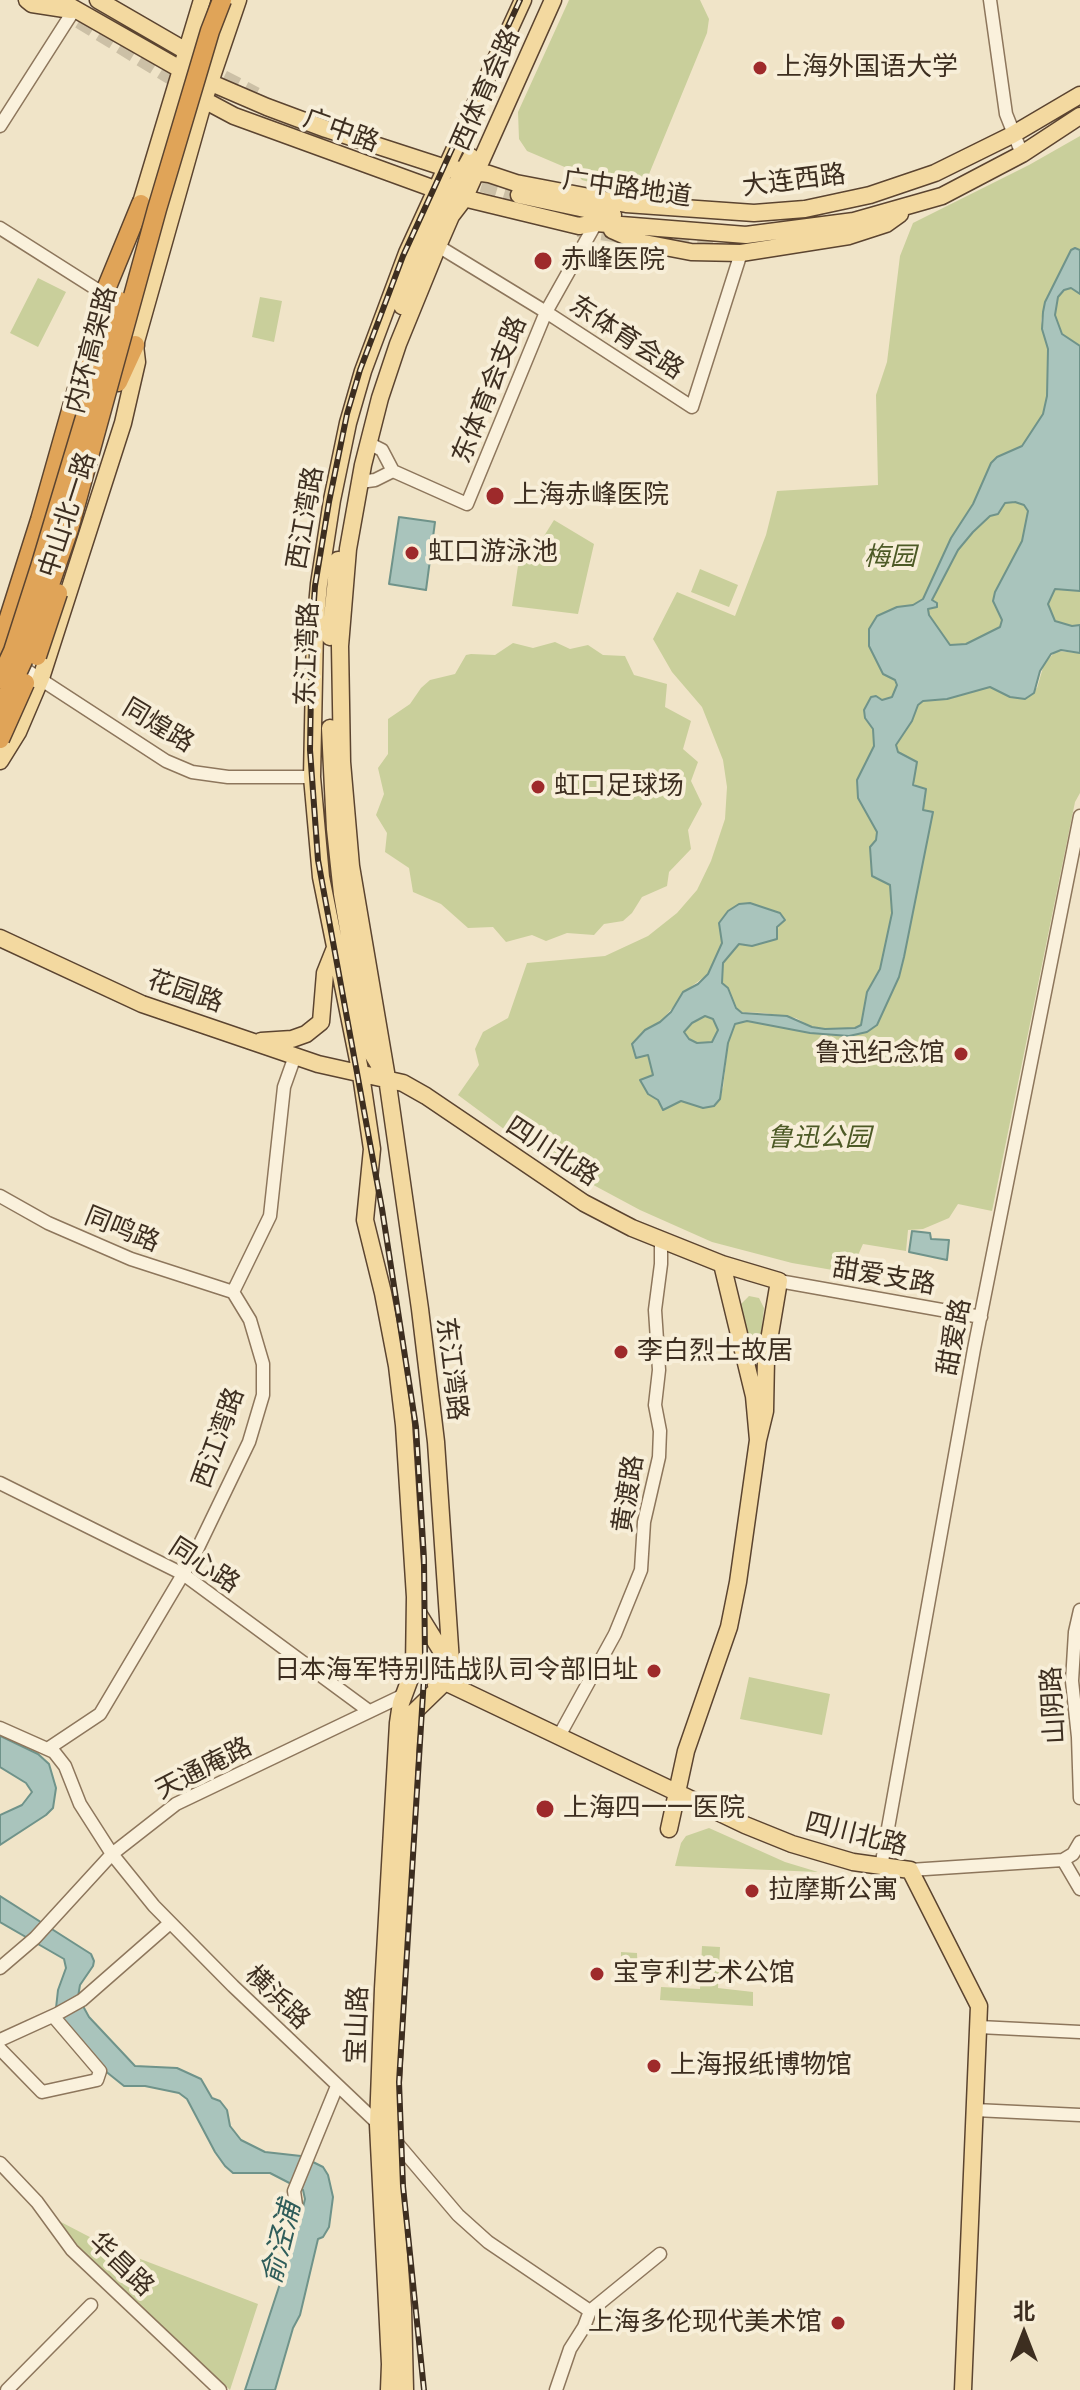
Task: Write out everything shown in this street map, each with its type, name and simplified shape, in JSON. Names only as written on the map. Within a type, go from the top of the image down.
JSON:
[{"type":"highway","name":"内环高架路","points":[[0,679],[13,651],[40,567],[144,214],[213,0]]},
{"type":"highway","name":"内环高架路","points":[[0,710],[26,654],[69,529],[157,209],[222,0]]},
{"type":"highway","points":[[1,654],[104,294],[141,204]]},
{"type":"highway","points":[[0,739],[49,625],[118,382],[135,345]]},
{"type":"main road","points":[[27,0],[32,4],[80,5],[180,69],[204,100]]},
{"type":"main road","points":[[59,0],[126,23]]},
{"type":"main road","points":[[98,0],[186,51],[209,82]]},
{"type":"main road","name":"中山北一路","points":[[1,654],[20,607],[202,0]]},
{"type":"main road","name":"中山北一路","points":[[0,761],[18,732],[41,678],[123,423],[137,362],[135,345],[209,82],[238,0]]},
{"type":"main road","name":"西江湾路","points":[[361,1075],[321,877],[312,777],[311,723],[319,584],[339,463],[363,371],[407,253],[450,195],[446,168],[523,0]]},
{"type":"main road","name":"西体育会路","points":[[470,171],[544,0]]},
{"type":"main road","name":"西体育会路","points":[[450,195],[470,171],[553,0]]},
{"type":"main road","name":"广中路","points":[[209,82],[326,129],[446,168]]},
{"type":"main road","name":"大连西路","points":[[446,168],[626,204],[754,213],[805,209],[870,195],[935,173],[1006,138],[1080,95]]},
{"type":"main road","name":"广中路","points":[[204,100],[234,116],[450,195]]},
{"type":"main road","name":"大连西路","points":[[450,195],[579,226],[596,223],[746,235],[854,221],[942,196],[1022,154],[1080,116]]},
{"type":"main road","name":"广中路地道","points":[[519,195],[588,211],[643,219],[706,224],[769,222],[870,204],[926,187],[967,171],[1006,138]]},
{"type":"main road","name":"东江湾路","points":[[448,1674],[436,1442],[387,1078],[351,866],[339,689],[348,549],[368,443],[398,344],[451,216],[450,195]]},
{"type":"main road","name":"东江湾路","points":[[387,1078],[377,1065],[366,1035],[342,894],[331,762],[329,644],[336,568],[364,421],[404,297],[450,195]]},
{"type":"main road","name":"广中路地道","points":[[713,242],[779,240],[845,229],[900,214],[942,196]]},
{"type":"main road","points":[[596,223],[639,242],[691,252],[741,253],[849,236],[886,224],[900,214]]},
{"type":"main road","name":"花园路","points":[[0,938],[142,1004],[339,1071],[361,1075]]},
{"type":"main road","points":[[256,1042],[292,1039],[306,1034],[321,1022],[325,973],[335,948]]},
{"type":"main road","name":"东江湾路","points":[[361,1075],[373,1155],[365,1220],[383,1293],[404,1425],[415,1609],[414,1668],[404,1695]]},
{"type":"main road","name":"四川北路","points":[[361,1075],[387,1078],[426,1096],[584,1203],[661,1241],[779,1281]]},
{"type":"main road","points":[[722,1264],[754,1396],[758,1440]]},
{"type":"main road","points":[[669,1829],[689,1743],[729,1627],[765,1411],[766,1358],[779,1281]]},
{"type":"main road","points":[[745,1363],[757,1371],[766,1358]]},
{"type":"main road","name":"东江湾路","points":[[415,1609],[448,1674]]},
{"type":"main road","points":[[404,1695],[448,1674],[559,1736],[677,1792]]},
{"type":"main road","name":"宝山路","points":[[405,2390],[403,2308],[384,2130],[410,1728],[418,1705],[448,1674]]},
{"type":"main road","name":"宝山路","points":[[404,1695],[410,1728]]},
{"type":"main road","name":"宝山路","points":[[389,2390],[383,1989],[397,1739],[404,1695]]},
{"type":"main road","name":"四川北路","points":[[677,1792],[745,1825],[804,1848],[881,1867],[910,1870],[978,2003],[963,2390]]},
{"type":"street","points":[[990,0],[1006,114],[1006,138],[1022,154]]},
{"type":"street","points":[[0,126],[80,5]]},
{"type":"street","name":"东体育会支路","points":[[393,471],[467,504],[546,312],[596,223]]},
{"type":"street","points":[[0,228],[104,294]]},
{"type":"street","name":"东体育会路","points":[[438,246],[692,407],[741,253]]},
{"type":"street","points":[[360,482],[375,480],[393,471],[382,450],[368,443]]},
{"type":"street","name":"同煌路","points":[[1,654],[153,753],[192,772],[209,776],[312,777]]},
{"type":"street","name":"甜爱路","points":[[881,1867],[981,1317],[1080,816]]},
{"type":"street","points":[[233,1292],[270,1216],[284,1087],[295,1056]]},
{"type":"street","name":"同鸣路","points":[[0,1196],[48,1223],[120,1254],[233,1292]]},
{"type":"street","name":"黄渡路","points":[[559,1736],[615,1634],[641,1570],[644,1522],[659,1457],[660,1431],[655,1405],[659,1370],[655,1310],[661,1241]]},
{"type":"street","name":"甜爱支路","points":[[779,1281],[981,1317]]},
{"type":"street","name":"西江湾路","points":[[49,1748],[100,1714],[183,1574],[240,1464],[263,1395],[263,1364],[250,1320],[233,1292]]},
{"type":"street","name":"同心路","points":[[0,1483],[183,1574],[369,1711]]},
{"type":"street","name":"山阴路","points":[[1080,1610],[1075,1632],[1072,1681],[1079,1737],[1080,1798]]},
{"type":"street","name":"天通庵路","points":[[0,1968],[35,1938],[112,1854],[176,1804],[404,1695]]},
{"type":"street","points":[[0,1728],[49,1748]]},
{"type":"street","name":"横浜路","points":[[49,1748],[65,1766],[80,1804],[112,1854],[170,1923],[384,2130],[472,2228],[590,2311]]},
{"type":"street","points":[[910,1870],[1063,1860],[1073,1854],[1080,1842]]},
{"type":"street","points":[[1063,1860],[1080,1889]]},
{"type":"street","points":[[0,2040],[82,2000],[170,1923]]},
{"type":"street","points":[[0,2049],[42,2092],[97,2080],[100,2071],[55,2015]]},
{"type":"street","points":[[979,2027],[1080,2032]]},
{"type":"street","points":[[285,2241],[296,2205],[294,2191],[337,2086]]},
{"type":"street","points":[[975,2110],[1080,2115]]},
{"type":"street","name":"华昌路","points":[[0,2163],[37,2202],[72,2250],[220,2390]]},
{"type":"street","points":[[556,2390],[570,2349],[590,2311],[660,2254]]},
{"type":"street","points":[[7,2390],[91,2305]]},
{"type":"green space","points":[[569,0],[700,0],[709,19],[707,33],[647,179],[636,185],[615,189],[582,180],[574,171],[527,151],[519,139],[518,112]]},
{"type":"green space","name":"鲁迅公园","points":[[1080,136],[1080,250],[1071,250],[1045,302],[1041,321],[1048,349],[1047,396],[1043,414],[1022,447],[991,463],[973,504],[951,538],[923,600],[897,607],[870,646],[883,673],[895,680],[897,685],[892,697],[882,700],[865,718],[873,729],[874,746],[857,780],[858,798],[877,831],[880,879],[890,885],[892,899],[890,927],[880,969],[867,992],[861,1025],[825,1029],[812,1027],[796,1018],[742,1012],[736,1008],[728,988],[721,983],[722,963],[739,944],[752,946],[777,939],[780,913],[750,903],[722,934],[722,943],[708,974],[692,986],[660,1022],[645,1030],[653,1075],[641,1080],[648,1094],[658,1100],[662,1110],[681,1101],[703,1108],[723,1088],[728,1043],[735,1024],[747,1021],[810,1033],[849,1036],[877,1025],[899,977],[932,813],[923,810],[906,758],[898,752],[896,745],[923,701],[947,699],[990,687],[1010,697],[1037,688],[1044,664],[1056,651],[1080,653],[1080,793],[1075,802],[992,1211],[958,1204],[949,1218],[923,1229],[908,1230],[906,1251],[863,1244],[850,1273],[792,1263],[712,1242],[640,1210],[543,1158],[458,1095],[479,1065],[475,1049],[483,1032],[508,1018],[527,963],[605,956],[648,936],[677,913],[697,890],[725,819],[727,787],[723,760],[702,707],[672,672],[653,639],[677,592],[735,616],[766,535],[777,491],[878,485],[876,395],[887,362],[900,256],[913,223]]},
{"type":"green space","points":[[38,278],[66,292],[38,347],[10,333]]},
{"type":"green space","points":[[1071,288],[1080,294],[1080,346],[1062,334],[1055,315],[1058,297]]},
{"type":"green space","points":[[260,297],[282,301],[274,342],[252,337]]},
{"type":"green space","points":[[1005,503],[1024,505],[1028,511],[1022,541],[995,592],[993,601],[1002,620],[1000,627],[966,644],[949,645],[928,609],[958,550],[990,516],[998,514]]},
{"type":"green space","points":[[554,520],[594,544],[578,614],[512,606],[519,559],[529,560]]},
{"type":"green space","points":[[700,569],[738,585],[729,607],[691,592]]},
{"type":"green space","points":[[1055,589],[1080,591],[1080,625],[1055,621],[1048,604]]},
{"type":"green space","name":"虹口足球场","points":[[555,642],[570,649],[588,645],[603,655],[625,656],[634,675],[667,684],[665,707],[691,721],[683,749],[698,762],[691,781],[702,804],[688,830],[691,849],[669,872],[667,886],[642,897],[623,921],[604,924],[594,935],[567,933],[546,941],[532,935],[506,942],[493,927],[468,928],[441,904],[413,892],[409,868],[385,852],[387,833],[376,815],[384,794],[378,768],[388,754],[388,719],[410,704],[430,680],[455,674],[466,655],[495,655],[513,643],[533,648]]},
{"type":"green space","points":[[705,1016],[713,1019],[719,1030],[712,1042],[697,1043],[683,1032]]},
{"type":"green space","points":[[749,1296],[759,1298],[764,1308],[759,1353],[753,1358],[750,1357],[740,1305]]},
{"type":"green space","points":[[749,1677],[830,1694],[822,1735],[740,1719]]},
{"type":"green space","points":[[709,1828],[785,1862],[818,1872],[675,1866],[686,1836]]},
{"type":"green space","points":[[702,1946],[720,1947],[718,1988],[753,1992],[753,2006],[660,2000],[661,1987],[700,1989]]},
{"type":"green space","points":[[621,1952],[637,1953],[638,1985],[621,1986]]},
{"type":"green space","points":[[57,2220],[109,2247],[258,2304],[230,2390],[77,2246]]},
{"type":"water","points":[[1071,250],[1080,250],[1080,294],[1071,288],[1064,290],[1058,297],[1055,315],[1062,334],[1080,346],[1080,591],[1055,589],[1048,604],[1055,621],[1080,625],[1080,653],[1061,650],[1051,654],[1040,671],[1034,693],[1025,699],[1010,697],[990,687],[947,699],[923,701],[896,745],[898,752],[917,762],[913,785],[926,789],[923,810],[933,812],[899,977],[877,1025],[867,1032],[849,1036],[810,1033],[747,1021],[735,1024],[728,1043],[720,1099],[714,1106],[703,1108],[681,1101],[663,1110],[640,1080],[653,1075],[648,1055],[636,1058],[632,1044],[645,1030],[671,1012],[683,992],[708,974],[722,943],[719,923],[728,911],[739,904],[750,903],[780,913],[785,920],[777,927],[777,939],[752,946],[739,944],[723,963],[722,983],[728,988],[736,1008],[742,1013],[787,1016],[825,1029],[861,1025],[867,992],[880,969],[892,913],[890,885],[872,876],[870,847],[876,840],[877,832],[858,798],[857,780],[874,746],[873,729],[865,718],[864,710],[871,697],[882,700],[892,697],[897,685],[895,680],[883,674],[869,646],[869,629],[877,616],[923,599],[991,463],[1022,446],[1043,414],[1047,396],[1048,349],[1042,329],[1043,312]],"holes":[[[1005,503],[1024,505],[1028,511],[1022,541],[995,592],[993,601],[1002,620],[1000,627],[966,644],[950,645],[929,615],[928,609],[937,607],[932,600],[958,550],[973,532],[990,516],[998,514]],[[705,1016],[713,1019],[718,1030],[712,1042],[697,1043],[684,1032]]]},
{"type":"water","name":"虹口游泳池","points":[[399,517],[435,522],[426,590],[389,584]]},
{"type":"water","points":[[912,1231],[930,1233],[931,1239],[949,1240],[947,1260],[909,1252]]},
{"type":"water","points":[[0,1736],[38,1754],[49,1764],[56,1788],[53,1808],[0,1845],[0,1815],[22,1805],[32,1792],[26,1783],[0,1767]]},
{"type":"water","points":[[0,1896],[91,1954],[93,1966],[80,1985],[78,1997],[89,2017],[135,2066],[177,2068],[201,2079],[212,2098],[220,2101],[227,2110],[230,2126],[241,2140],[265,2152],[301,2156],[323,2167],[328,2175],[333,2197],[329,2227],[318,2239],[300,2315],[293,2328],[275,2390],[245,2390],[296,2235],[305,2199],[303,2190],[270,2173],[233,2173],[215,2152],[187,2099],[179,2093],[145,2086],[124,2086],[104,2070],[62,2021],[56,2008],[58,1990],[66,1968],[64,1959],[0,1922]]},
{"type":"tunnel","points":[[59,8],[189,88]]},
{"type":"tunnel","points":[[202,67],[256,95]]},
{"type":"tunnel","points":[[459,177],[519,195]]},
{"type":"tunnel","points":[[578,229],[713,242]]},
{"type":"railway","points":[[424,2390],[403,2186],[399,2082],[425,1661],[424,1559],[416,1427],[382,1209],[318,860],[310,750],[312,629],[315,586],[329,502],[347,414],[360,370],[403,256],[520,0]]},
{"type":"place","name":"上海外国语大学","points":[[760,68]]},
{"type":"place","name":"赤峰医院","points":[[543,261]]},
{"type":"place","name":"上海赤峰医院","points":[[495,496]]},
{"type":"place","name":"虹口游泳池","points":[[412,553]]},
{"type":"place","name":"虹口足球场","points":[[538,787]]},
{"type":"place","name":"鲁迅纪念馆","points":[[961,1054]]},
{"type":"place","name":"李白烈士故居","points":[[621,1352]]},
{"type":"place","name":"日本海军特别陆战队司令部旧址","points":[[654,1671]]},
{"type":"place","name":"上海四一一医院","points":[[545,1809]]},
{"type":"place","name":"拉摩斯公寓","points":[[752,1891]]},
{"type":"place","name":"宝亨利艺术公馆","points":[[597,1974]]},
{"type":"place","name":"上海报纸博物馆","points":[[654,2066]]},
{"type":"place","name":"上海多伦现代美术馆","points":[[838,2323]]},
{"type":"park label","name":"梅园","points":[[890,558]]},
{"type":"water label","name":"俞泾浦","points":[[282,2243]]}]
